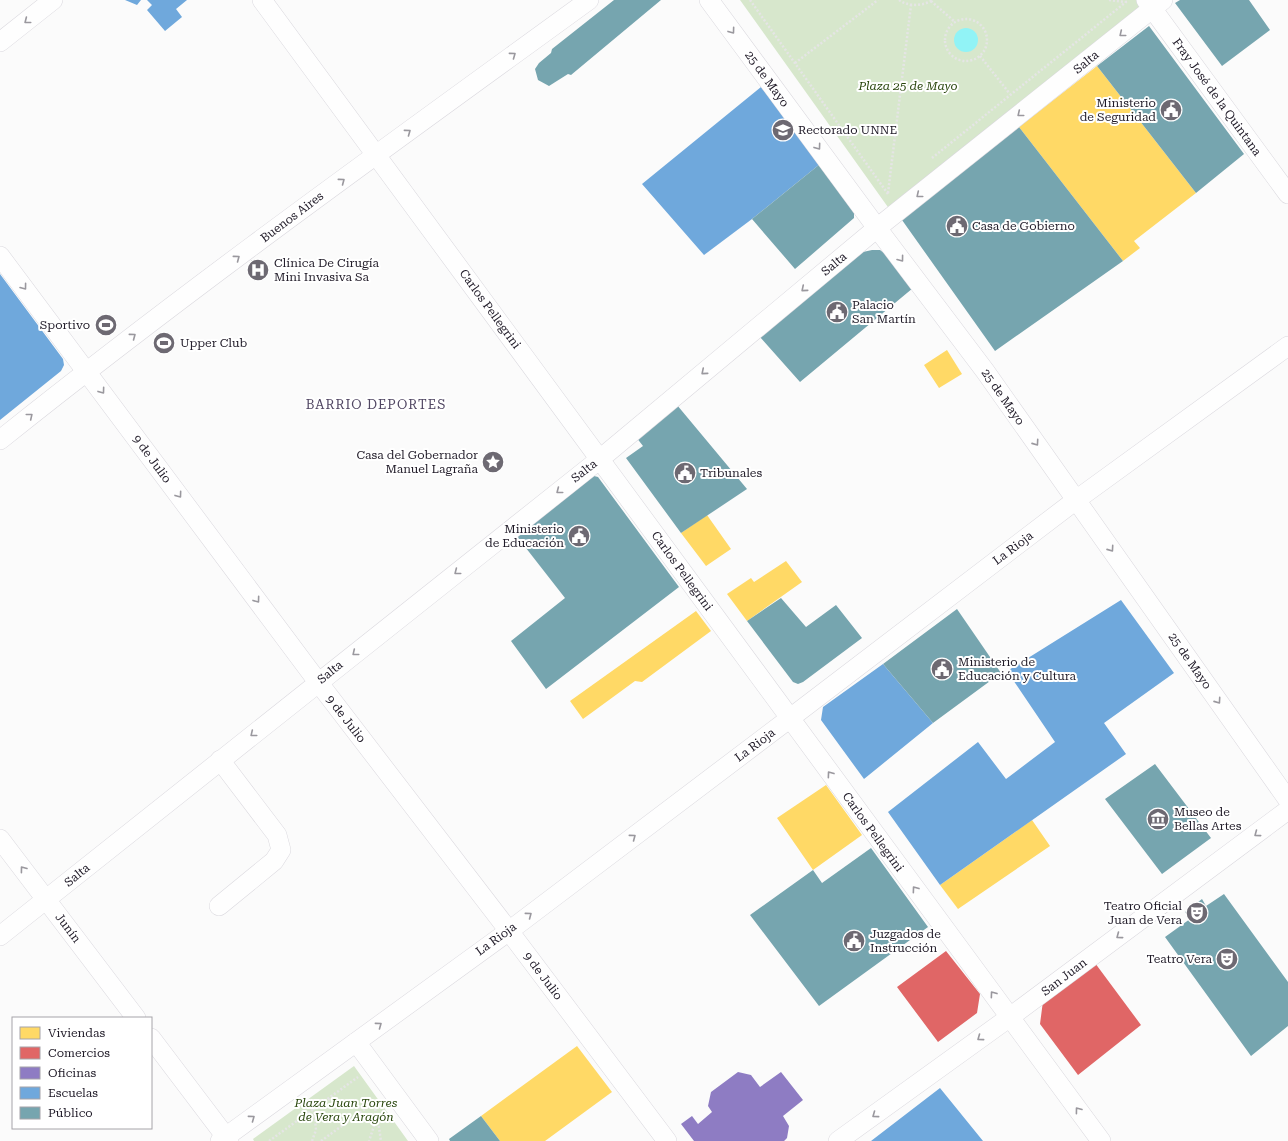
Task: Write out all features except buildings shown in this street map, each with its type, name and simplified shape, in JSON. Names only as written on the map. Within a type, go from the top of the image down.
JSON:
[{"type":"street","points":[[0,42],[54,0]]},
{"type":"street","name":"Carlos Pellegrini","points":[[262,0],[1101,1141]]},
{"type":"street","name":"Buenos Aires","points":[[0,440],[87,370],[376,155],[589,0]]},
{"type":"street","name":"25 de Mayo","points":[[709,0],[877,228],[985,371],[1288,800]]},
{"type":"street","name":"Salta","points":[[0,936],[600,459],[877,228],[1154,3]]},
{"type":"street","name":"Fray José de la Quintana","points":[[1154,3],[1288,194]]},
{"type":"street","name":"9 de Julio","points":[[0,256],[87,370],[318,682],[509,930],[666,1141]]},
{"type":"street","name":"La Rioja","points":[[225,1140],[509,930],[790,719],[1076,500],[1288,346]]},
{"type":"street","points":[[219,906],[274,862],[281,850],[277,835],[220,760]]},
{"type":"street","name":"San Juan","points":[[838,1141],[1010,1017],[1288,810]]},
{"type":"street","name":"Junín","points":[[0,839],[135,1017]]},
{"type":"street","points":[[152,1039],[225,1140]]},
{"type":"street","points":[[356,1042],[429,1141]]},
{"type":"path","points":[[750,0],[888,194]]},
{"type":"path","points":[[795,63],[878,0]]},
{"type":"path","points":[[899,0],[911,5],[932,1],[955,22]]},
{"type":"path","points":[[1109,0],[1125,1]]},
{"type":"path","points":[[931,159],[1125,1]]},
{"type":"path","points":[[888,194],[911,5]]},
{"type":"path","points":[[969,20],[981,25],[987,37],[985,50],[980,56],[968,61],[961,60],[949,52],[945,39],[947,32],[955,22],[969,20]]},
{"type":"path","points":[[980,56],[1010,94]]},
{"type":"path","points":[[888,194],[894,189]]},
{"type":"path","points":[[269,1141],[358,1077]]},
{"type":"path","points":[[327,1099],[351,1107],[366,1108]]},
{"type":"path","points":[[321,1141],[376,1101],[374,1126],[369,1141]]},
{"type":"path","points":[[312,1141],[316,1130],[314,1108]]},
{"type":"path","points":[[376,1109],[381,1141]]},
{"type":"green space","name":"Plaza 25 de Mayo","points":[[740,0],[1141,0],[1146,7],[890,210]]},
{"type":"green space","name":"Plaza Juan Torres de Vera y Aragón","points":[[354,1066],[408,1141],[254,1141],[253,1139]]},
{"type":"water","points":[[966,28],[971,29],[977,35],[977,45],[971,51],[966,52],[961,51],[955,45],[954,40],[955,35],[961,29]]},
{"type":"place","name":"Ministerio de Seguridad","points":[[1171,110]]},
{"type":"place","name":"Rectorado UNNE","points":[[783,130]]},
{"type":"place","name":"Casa de Gobierno","points":[[957,226]]},
{"type":"place","name":"Clínica De Cirugía Mini Invasiva Sa","points":[[258,270]]},
{"type":"place","name":"Palacio San Martín","points":[[837,312]]},
{"type":"place","name":"Sportivo","points":[[106,325]]},
{"type":"place","name":"Upper Club","points":[[164,343]]},
{"type":"place","name":"Casa del Gobernador Manuel Lagraña","points":[[493,462]]},
{"type":"place","name":"Tribunales","points":[[685,473]]},
{"type":"place","name":"Ministerio de Educación","points":[[579,536]]},
{"type":"place","name":"Ministerio de Educación y Cultura","points":[[942,669]]},
{"type":"place","name":"Museo de Bellas Artes","points":[[1158,819]]},
{"type":"place","name":"Teatro Oficial Juan de Vera","points":[[1197,913]]},
{"type":"place","name":"Juzgados de Instrucción","points":[[854,941]]},
{"type":"place","name":"Teatro Vera","points":[[1227,959]]},
{"type":"district","name":"BARRIO DEPORTES","points":[[376,404]]}]
